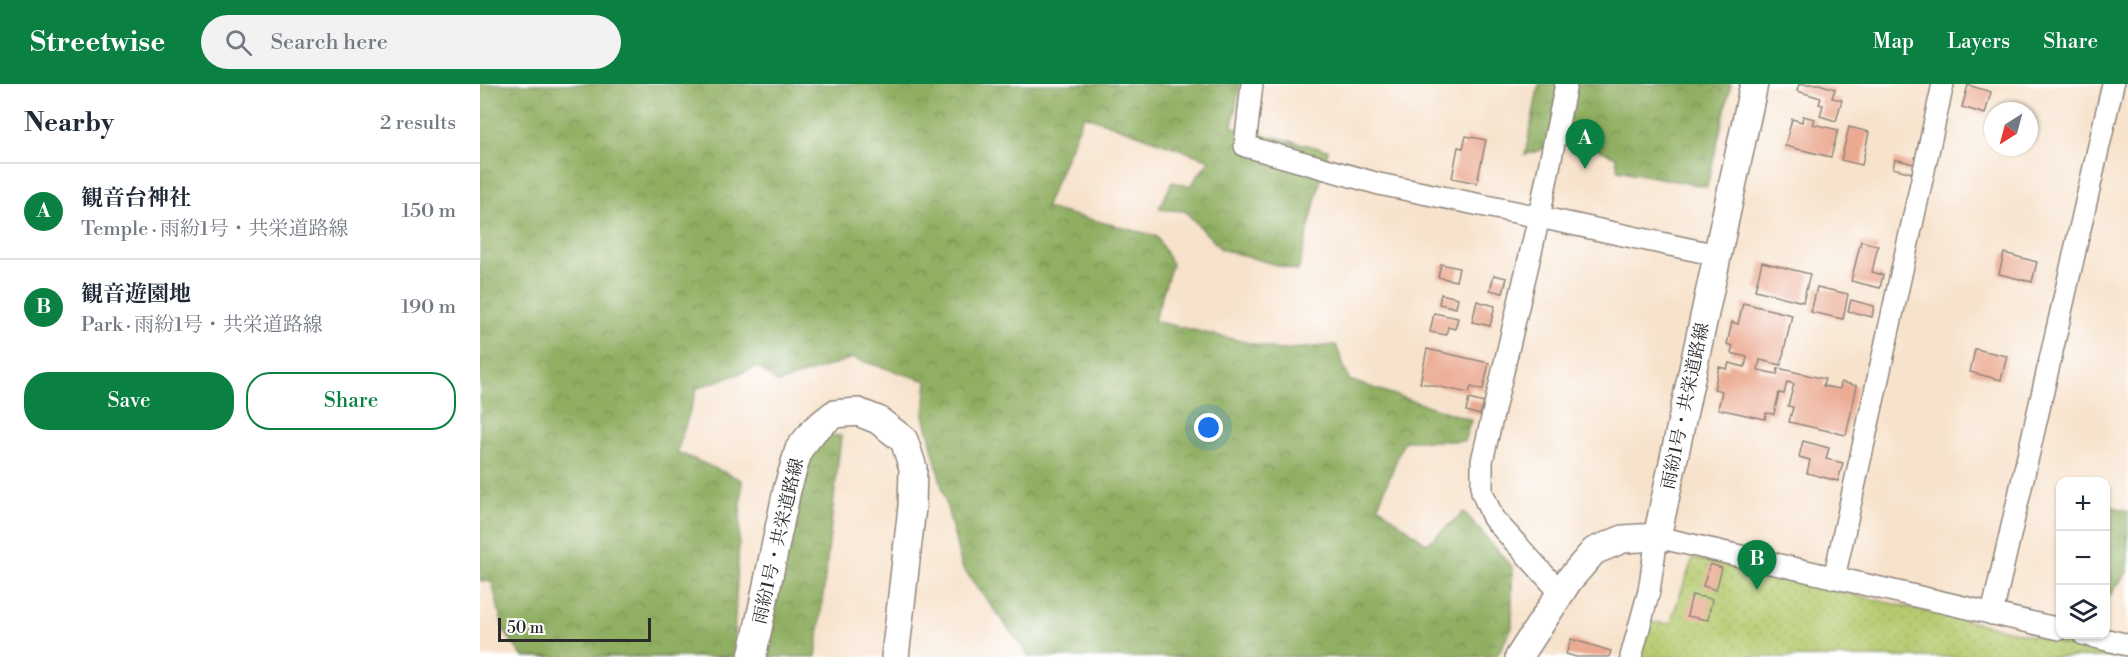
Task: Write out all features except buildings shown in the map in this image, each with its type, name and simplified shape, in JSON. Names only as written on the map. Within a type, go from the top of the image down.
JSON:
[{"type":"street","points":[[1252,84],[1245,146],[1379,184],[1717,255]]},
{"type":"street","points":[[1560,592],[1493,518],[1482,492],[1482,461],[1539,217],[1566,84]]},
{"type":"street","name":"雨紛1号・共栄道路線","points":[[1657,537],[1754,84]]},
{"type":"street","points":[[1834,578],[1943,84]]},
{"type":"street","points":[[1992,614],[2113,84]]},
{"type":"street","name":"雨紛1号・共栄道路線","points":[[752,657],[787,490],[799,449],[815,429],[834,414],[858,412],[878,420],[904,440],[914,468],[912,507],[895,657]]},
{"type":"street","points":[[1630,657],[1649,591],[1657,537]]},
{"type":"street","points":[[1518,657],[1560,592],[1594,551],[1623,538],[1657,537],[2056,628]]},
{"type":"street","points":[[2103,639],[2128,645]]},
{"type":"green space","points":[[480,84],[1240,84],[1232,127],[1328,150],[1298,271],[1221,249],[1185,211],[1159,209],[1172,182],[1190,186],[1210,160],[1084,115],[1045,208],[1156,236],[1172,264],[1154,321],[1280,350],[1336,345],[1349,380],[1471,420],[1464,441],[1404,441],[1378,506],[1427,544],[1464,512],[1512,567],[1512,628],[1496,657],[1030,657],[962,567],[924,415],[927,381],[852,358],[778,383],[758,367],[697,388],[677,452],[742,480],[733,657],[523,657],[504,631],[492,582],[480,581]]},
{"type":"green space","points":[[1539,84],[1731,84],[1707,187],[1618,170],[1616,157],[1573,138],[1525,155]]},
{"type":"green space","points":[[797,433],[841,436],[816,657],[769,657]]},
{"type":"green space","points":[[2110,506],[2128,511],[2128,571],[2110,595]]},
{"type":"green space","points":[[1693,558],[2125,657],[1639,657],[1649,622],[1670,624]]},
{"type":"place","name":"観音台神社","points":[[1585,169]]},
{"type":"place","name":"観音遊園地","points":[[1757,590]]}]
